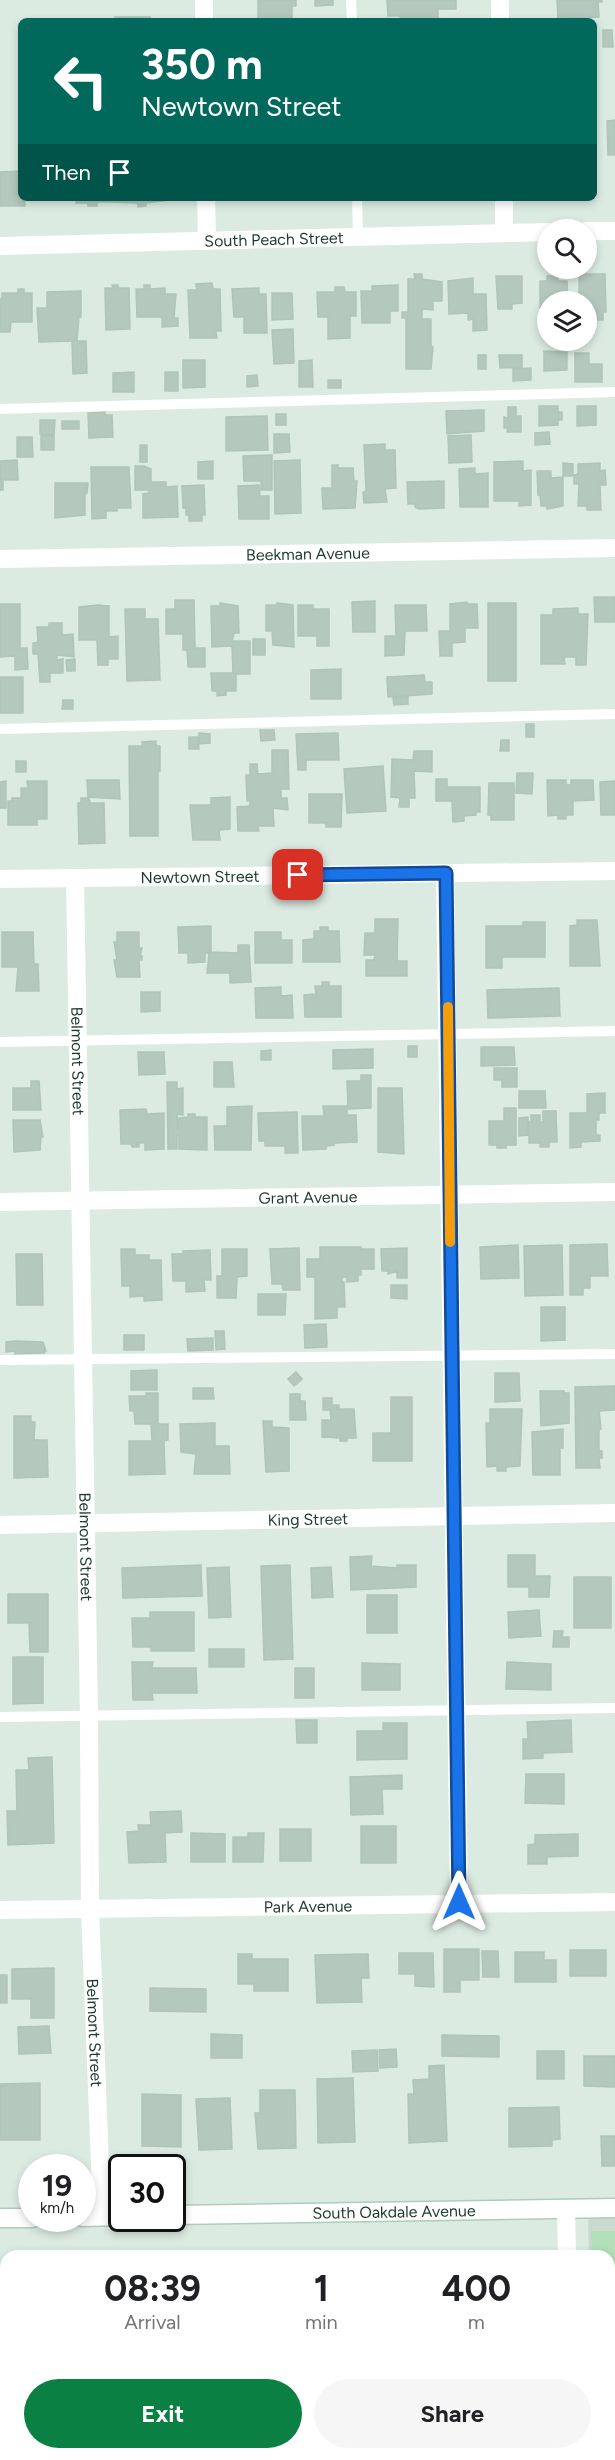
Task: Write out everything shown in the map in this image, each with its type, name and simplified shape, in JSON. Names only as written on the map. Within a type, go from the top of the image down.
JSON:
[{"type":"street","points":[[204,0],[204,18]]},
{"type":"street","points":[[500,0],[501,18]]},
{"type":"street","points":[[206,201],[207,241]]},
{"type":"street","points":[[504,201],[504,233]]},
{"type":"street","points":[[597,231],[615,231]]},
{"type":"street","name":"South Peach Street","points":[[0,246],[537,232]]},
{"type":"street","name":"Beekman Avenue","points":[[0,559],[615,548]]},
{"type":"street","name":"Newtown Street","points":[[0,879],[615,871]]},
{"type":"street","points":[[446,873],[459,1902]]},
{"type":"street","name":"Belmont Street","points":[[75,878],[89,1716],[90,1909],[102,2216]]},
{"type":"street","name":"Grant Avenue","points":[[0,1202],[615,1192]]},
{"type":"street","name":"King Street","points":[[0,1525],[615,1514]]},
{"type":"street","name":"Park Avenue","points":[[0,1910],[459,1902],[615,1902]]},
{"type":"street","name":"South Oakdale Avenue","points":[[186,2215],[615,2208]]},
{"type":"street","points":[[566,2209],[567,2250]]},
{"type":"street","points":[[96,2216],[108,2216]]},
{"type":"street","points":[[0,2218],[18,2218]]},
{"type":"lane","points":[[351,0],[352,18]]},
{"type":"lane","points":[[357,201],[358,237]]},
{"type":"lane","points":[[0,409],[615,392]]},
{"type":"lane","points":[[0,729],[615,714]]},
{"type":"lane","points":[[0,1042],[615,1031]]},
{"type":"lane","points":[[0,1360],[615,1354]]},
{"type":"lane","points":[[0,1717],[615,1708]]},
{"type":"shaded area","points":[[615,2215],[615,2250],[589,2250],[588,2216]]},
{"type":"green space","points":[[591,2231],[615,2231],[615,2250],[592,2250]]},
{"type":"building","points":[[258,0],[296,0],[296,6],[292,6],[292,18],[258,18]]},
{"type":"building","points":[[315,0],[333,0],[333,5],[315,6]]},
{"type":"building","points":[[387,0],[456,0],[456,9],[438,9],[438,18],[388,16]]},
{"type":"building","points":[[557,0],[602,0],[598,2],[599,17],[558,18]]},
{"type":"building","points":[[115,17],[150,17],[150,18]]},
{"type":"building","points":[[603,30],[612,30],[613,47],[603,47]]},
{"type":"building","points":[[615,120],[615,155],[608,155],[607,121]]},
{"type":"building","points":[[18,171],[18,201],[24,201],[25,206],[0,206],[0,172]]},
{"type":"building","points":[[76,201],[109,201],[97,202],[97,206],[76,203]]},
{"type":"building","points":[[161,201],[146,203],[146,206],[138,207],[138,203],[110,202]]},
{"type":"building","points":[[414,274],[422,274],[422,279],[442,282],[442,301],[433,301],[433,310],[422,309],[422,319],[431,319],[431,347],[433,347],[431,369],[406,369],[406,319],[408,318],[402,318],[402,312],[408,312],[408,279],[415,279]]},
{"type":"building","points":[[597,274],[605,274],[606,312],[603,312],[603,320],[597,320],[597,291],[579,291],[579,279],[597,279]]},
{"type":"building","points":[[496,276],[522,276],[522,303],[512,304],[512,309],[498,309]]},
{"type":"building","points":[[473,278],[473,294],[486,294],[487,330],[473,331],[473,319],[468,320],[468,313],[449,314],[448,281]]},
{"type":"building","points":[[547,279],[558,279],[558,281],[567,281],[567,291],[540,291],[540,281],[547,281]]},
{"type":"building","points":[[212,283],[213,289],[220,289],[221,331],[216,331],[217,338],[190,338],[188,290],[197,290],[196,284]]},
{"type":"building","points":[[112,285],[118,285],[118,288],[129,288],[130,329],[106,330],[105,288],[113,288]]},
{"type":"building","points":[[144,285],[150,285],[150,289],[165,288],[165,294],[176,294],[174,318],[178,318],[178,326],[162,327],[162,317],[137,317],[136,289],[144,289]]},
{"type":"building","points":[[398,285],[398,311],[390,311],[390,323],[362,323],[361,291],[372,291],[372,286]]},
{"type":"building","points":[[335,287],[344,287],[345,292],[356,292],[356,316],[350,316],[350,338],[328,339],[328,317],[318,317],[317,292],[335,292]]},
{"type":"building","points":[[259,288],[259,294],[266,294],[267,333],[244,333],[244,317],[234,317],[232,289]]},
{"type":"building","points":[[18,289],[24,289],[24,293],[32,293],[32,322],[11,322],[10,332],[0,332],[2,293],[18,293]]},
{"type":"building","points":[[81,291],[81,317],[79,317],[77,341],[86,341],[87,373],[73,374],[72,341],[39,342],[37,308],[47,308],[47,292]]},
{"type":"building","points":[[272,293],[292,293],[293,319],[272,320]]},
{"type":"building","points":[[293,329],[294,363],[274,364],[272,330]]},
{"type":"building","points":[[544,351],[567,352],[567,370],[544,371]]},
{"type":"building","points":[[575,353],[589,353],[589,364],[602,364],[602,382],[575,382]]},
{"type":"building","points":[[478,355],[486,355],[486,369],[478,369]]},
{"type":"building","points":[[499,355],[522,355],[522,367],[500,368]]},
{"type":"building","points":[[183,360],[205,360],[205,387],[183,388]]},
{"type":"building","points":[[312,360],[313,387],[299,387],[299,361]]},
{"type":"building","points":[[531,368],[531,380],[513,381],[513,369]]},
{"type":"building","points":[[134,372],[134,392],[113,392],[113,373]]},
{"type":"building","points":[[165,372],[178,372],[178,391],[165,391]]},
{"type":"building","points":[[257,375],[258,386],[247,387],[247,376]]},
{"type":"building","points":[[328,380],[341,380],[341,388],[328,388]]},
{"type":"building","points":[[539,406],[558,406],[558,412],[562,412],[562,420],[558,420],[558,425],[539,426]]},
{"type":"building","points":[[577,406],[596,406],[596,425],[577,426]]},
{"type":"building","points":[[508,407],[516,407],[516,416],[521,416],[521,432],[507,432],[508,428],[504,428],[504,417],[508,418]]},
{"type":"building","points":[[484,410],[484,431],[447,434],[446,411]]},
{"type":"building","points":[[105,412],[105,415],[112,415],[113,437],[89,438],[88,413]]},
{"type":"building","points":[[276,414],[286,414],[286,425],[276,425]]},
{"type":"building","points":[[267,416],[268,450],[226,451],[226,417]]},
{"type":"building","points":[[40,420],[55,420],[54,435],[40,434]]},
{"type":"building","points":[[62,421],[79,421],[79,429],[62,429]]},
{"type":"building","points":[[549,432],[550,444],[535,445],[535,433]]},
{"type":"building","points":[[274,434],[289,434],[290,452],[274,453]]},
{"type":"building","points":[[41,435],[54,436],[54,450],[41,450]]},
{"type":"building","points":[[471,435],[472,462],[449,463],[448,436]]},
{"type":"building","points":[[17,437],[32,437],[33,457],[17,457]]},
{"type":"building","points":[[385,444],[385,450],[395,450],[396,488],[385,489],[387,502],[364,503],[363,492],[366,491],[364,445]]},
{"type":"building","points":[[140,445],[147,445],[147,462],[140,462]]},
{"type":"building","points":[[272,455],[272,490],[261,490],[261,481],[244,481],[243,456]]},
{"type":"building","points":[[17,460],[18,480],[3,480],[3,490],[0,490],[0,461]]},
{"type":"building","points":[[300,460],[301,513],[275,514],[274,461]]},
{"type":"building","points":[[213,461],[213,479],[198,479],[198,462]]},
{"type":"building","points":[[523,461],[523,471],[531,470],[531,505],[519,506],[519,501],[494,501],[494,462]]},
{"type":"building","points":[[563,463],[573,464],[573,476],[563,476]]},
{"type":"building","points":[[600,463],[600,471],[605,470],[606,485],[600,485],[601,510],[587,510],[587,506],[578,506],[579,484],[574,484],[574,475],[578,474],[578,464]]},
{"type":"building","points":[[332,465],[338,465],[338,468],[353,468],[354,481],[357,481],[355,508],[323,509],[322,488],[332,488]]},
{"type":"building","points":[[135,466],[151,469],[151,482],[166,482],[166,487],[177,486],[178,517],[143,518],[143,494],[149,493],[149,490],[135,490]]},
{"type":"building","points":[[91,467],[129,467],[131,508],[106,511],[106,518],[92,519]]},
{"type":"building","points":[[475,468],[475,474],[488,473],[488,507],[460,507],[459,469]]},
{"type":"building","points":[[537,471],[551,471],[551,478],[563,477],[563,506],[547,509],[547,506],[541,506]]},
{"type":"building","points":[[444,481],[444,508],[419,509],[415,507],[415,504],[408,504],[407,482]]},
{"type":"building","points":[[55,483],[88,483],[85,494],[85,515],[55,518]]},
{"type":"building","points":[[204,485],[205,515],[202,515],[202,521],[189,521],[186,508],[183,508],[182,486]]},
{"type":"building","points":[[259,485],[260,496],[269,496],[269,519],[239,519],[238,486]]},
{"type":"building","points":[[594,597],[615,597],[615,622],[595,622]]},
{"type":"building","points":[[175,600],[194,600],[195,648],[205,648],[205,667],[188,667],[187,650],[183,650],[183,634],[166,634],[166,609],[175,609]]},
{"type":"building","points":[[375,601],[375,632],[353,632],[352,602]]},
{"type":"building","points":[[467,602],[467,604],[477,604],[478,628],[465,628],[465,642],[452,643],[452,656],[440,656],[439,631],[450,631],[450,604]]},
{"type":"building","points":[[220,603],[238,606],[239,633],[234,633],[232,641],[250,641],[250,674],[236,674],[236,691],[226,691],[226,695],[217,696],[217,691],[212,691],[211,673],[233,673],[232,646],[212,647],[211,606],[220,606]]},
{"type":"building","points":[[277,603],[293,605],[294,647],[273,645],[272,631],[266,631],[266,605],[277,605]]},
{"type":"building","points":[[488,603],[516,603],[516,681],[488,681]]},
{"type":"building","points":[[0,604],[20,604],[20,648],[27,648],[28,669],[15,670],[15,656],[0,657]]},
{"type":"building","points":[[298,605],[313,605],[313,609],[329,609],[329,646],[317,646],[317,636],[298,636]]},
{"type":"building","points":[[395,605],[426,605],[427,631],[405,631],[404,655],[385,656],[385,636],[396,636]]},
{"type":"building","points":[[109,606],[109,637],[118,636],[118,659],[108,659],[108,665],[98,665],[97,640],[79,640],[79,607]]},
{"type":"building","points":[[578,608],[578,614],[588,614],[586,665],[576,665],[576,657],[564,657],[565,664],[541,664],[541,615],[553,615],[553,609]]},
{"type":"building","points":[[125,609],[145,609],[145,619],[158,619],[160,680],[127,681]]},
{"type":"building","points":[[49,623],[62,623],[62,635],[73,634],[74,657],[57,655],[57,660],[63,659],[63,673],[50,673],[50,682],[40,682],[38,654],[33,654],[33,643],[38,642],[37,627],[49,627]]},
{"type":"building","points":[[253,639],[265,639],[265,655],[253,655]]},
{"type":"building","points":[[75,659],[75,671],[67,671],[66,660]]},
{"type":"building","points":[[341,669],[341,699],[311,699],[311,670]]},
{"type":"building","points":[[424,675],[425,682],[432,682],[432,694],[388,697],[387,677]]},
{"type":"building","points":[[0,677],[23,677],[23,713],[0,713]]},
{"type":"building","points":[[408,697],[408,704],[394,705],[393,698]]},
{"type":"building","points":[[63,700],[73,700],[73,709],[62,709]]},
{"type":"building","points":[[526,724],[534,724],[534,737],[526,737]]},
{"type":"building","points":[[260,730],[274,730],[275,740],[261,741]]},
{"type":"building","points":[[199,733],[210,734],[210,743],[199,744]]},
{"type":"building","points":[[338,733],[339,760],[306,760],[306,770],[298,770],[296,734]]},
{"type":"building","points":[[189,737],[198,737],[199,749],[189,749]]},
{"type":"building","points":[[501,740],[509,740],[509,751],[500,751]]},
{"type":"building","points":[[156,741],[156,746],[160,746],[158,836],[130,836],[129,746],[142,746],[142,742]]},
{"type":"building","points":[[272,750],[288,750],[289,789],[281,789],[281,798],[287,798],[288,810],[273,808],[274,826],[258,826],[259,831],[238,831],[237,807],[250,806],[250,801],[247,801],[246,775],[250,775],[250,764],[257,764],[258,774],[272,773]]},
{"type":"building","points":[[414,751],[432,751],[432,772],[414,771],[415,798],[409,798],[409,807],[399,807],[400,798],[391,797],[392,759],[413,760]]},
{"type":"building","points":[[16,761],[26,761],[26,772],[16,772]]},
{"type":"building","points":[[383,766],[386,811],[347,813],[344,769]]},
{"type":"building","points":[[517,773],[533,773],[532,794],[516,793]]},
{"type":"building","points":[[436,779],[447,779],[447,787],[480,787],[480,812],[476,812],[476,815],[464,816],[464,821],[453,822],[452,801],[436,801]]},
{"type":"building","points":[[87,780],[119,780],[120,799],[88,797]]},
{"type":"building","points":[[547,780],[566,780],[566,785],[571,785],[571,780],[593,780],[594,800],[573,801],[573,815],[566,815],[566,819],[558,819],[558,815],[548,816]]},
{"type":"building","points":[[6,781],[6,808],[0,808],[0,782]]},
{"type":"building","points":[[27,781],[47,781],[47,819],[37,819],[37,825],[8,825],[8,801],[12,801],[12,798],[21,798],[21,788],[28,788]]},
{"type":"building","points":[[615,781],[615,815],[601,815],[600,782]]},
{"type":"building","points":[[489,783],[514,783],[514,820],[491,820],[491,815],[488,815]]},
{"type":"building","points":[[309,794],[342,794],[341,827],[326,827],[326,823],[309,823]]},
{"type":"building","points":[[230,797],[230,829],[219,830],[220,840],[193,840],[190,805],[211,805],[211,798]]},
{"type":"building","points":[[81,798],[89,798],[90,803],[104,803],[105,843],[79,844],[78,803],[81,803]]},
{"type":"building","points":[[375,919],[398,919],[397,961],[407,961],[407,976],[366,976],[366,960],[374,960],[375,955],[364,955],[365,933],[375,933]]},
{"type":"building","points":[[577,920],[597,920],[600,966],[570,966],[570,926],[577,925]]},
{"type":"building","points":[[523,922],[545,922],[545,957],[502,957],[502,968],[486,968],[486,926],[523,926]]},
{"type":"building","points":[[211,926],[211,952],[238,953],[238,945],[249,945],[251,982],[230,983],[230,973],[207,973],[209,953],[205,953],[205,962],[188,963],[188,953],[179,953],[178,927]]},
{"type":"building","points":[[320,927],[328,927],[328,931],[339,931],[340,962],[303,962],[303,940],[314,939],[314,931],[320,931]]},
{"type":"building","points":[[2,932],[33,932],[34,964],[38,964],[39,991],[16,991],[18,967],[2,967]]},
{"type":"building","points":[[117,932],[139,932],[139,948],[142,948],[140,956],[142,960],[139,960],[140,977],[117,977],[114,942],[117,942]]},
{"type":"building","points":[[255,932],[281,932],[281,940],[292,940],[292,963],[255,963]]},
{"type":"building","points":[[322,982],[329,982],[329,986],[341,986],[341,1017],[305,1017],[304,995],[316,994],[315,986],[322,986]]},
{"type":"building","points":[[281,987],[281,996],[292,995],[293,1018],[256,1018],[255,988]]},
{"type":"building","points":[[559,988],[560,1016],[488,1018],[487,990]]},
{"type":"building","points":[[141,992],[160,992],[160,1011],[141,1012]]},
{"type":"building","points":[[408,1046],[417,1046],[417,1057],[408,1057]]},
{"type":"building","points":[[481,1047],[514,1047],[515,1065],[481,1066]]},
{"type":"building","points":[[373,1049],[373,1068],[333,1069],[333,1050]]},
{"type":"building","points":[[271,1050],[271,1060],[261,1060],[261,1051]]},
{"type":"building","points":[[138,1052],[164,1052],[165,1074],[139,1075]]},
{"type":"building","points":[[214,1062],[232,1062],[234,1087],[214,1087]]},
{"type":"building","points":[[494,1068],[517,1068],[517,1087],[502,1087],[502,1080],[494,1080]]},
{"type":"building","points":[[361,1075],[371,1075],[371,1108],[347,1109],[347,1115],[356,1115],[357,1142],[334,1143],[334,1145],[326,1146],[326,1149],[303,1150],[302,1116],[324,1116],[323,1106],[348,1106],[347,1081],[361,1081]]},
{"type":"building","points":[[31,1081],[39,1081],[41,1110],[13,1110],[13,1088],[31,1088]]},
{"type":"building","points":[[167,1082],[177,1082],[177,1089],[183,1088],[183,1115],[177,1114],[178,1130],[179,1118],[188,1117],[188,1114],[195,1114],[195,1117],[207,1117],[207,1150],[179,1149],[179,1135],[177,1135],[177,1149],[168,1149]]},
{"type":"building","points":[[378,1088],[402,1088],[404,1154],[378,1152]]},
{"type":"building","points":[[519,1091],[545,1091],[546,1108],[519,1108]]},
{"type":"building","points":[[605,1093],[605,1113],[599,1113],[599,1120],[596,1120],[596,1135],[600,1135],[600,1141],[581,1142],[581,1147],[570,1148],[570,1113],[587,1113],[587,1094]]},
{"type":"building","points":[[252,1106],[251,1150],[215,1150],[214,1126],[227,1126],[227,1107]]},
{"type":"building","points":[[504,1108],[516,1108],[516,1145],[497,1148],[497,1145],[489,1145],[489,1121],[504,1121]]},
{"type":"building","points":[[146,1109],[147,1114],[164,1113],[164,1149],[145,1150],[145,1143],[139,1143],[139,1147],[121,1144],[120,1110]]},
{"type":"building","points":[[543,1111],[556,1111],[557,1142],[549,1142],[549,1147],[540,1147],[540,1143],[529,1143],[531,1115],[540,1115],[540,1122],[543,1122]]},
{"type":"building","points":[[297,1112],[298,1153],[285,1153],[285,1146],[265,1146],[265,1141],[259,1141],[258,1113]]},
{"type":"building","points":[[528,1117],[528,1135],[519,1136],[519,1118]]},
{"type":"building","points":[[13,1120],[40,1120],[43,1137],[41,1137],[40,1150],[14,1152]]},
{"type":"building","points":[[607,1244],[608,1276],[590,1276],[590,1288],[583,1288],[583,1295],[570,1295],[570,1245]]},
{"type":"building","points":[[518,1245],[519,1278],[481,1279],[480,1247]]},
{"type":"building","points":[[562,1245],[563,1295],[525,1296],[524,1246]]},
{"type":"building","points":[[320,1247],[374,1249],[374,1269],[361,1269],[358,1281],[347,1282],[347,1277],[342,1277],[345,1307],[337,1307],[337,1318],[315,1319],[315,1277],[307,1277],[307,1259],[320,1259]]},
{"type":"building","points":[[299,1248],[300,1290],[283,1290],[282,1284],[272,1284],[270,1249]]},
{"type":"building","points":[[407,1248],[407,1278],[397,1278],[397,1271],[388,1274],[388,1271],[382,1271],[381,1249]]},
{"type":"building","points":[[121,1249],[135,1249],[135,1255],[149,1255],[149,1260],[161,1260],[162,1300],[144,1301],[144,1296],[130,1297],[130,1286],[122,1286]]},
{"type":"building","points":[[222,1249],[247,1249],[247,1276],[237,1277],[236,1298],[217,1298],[217,1276],[222,1276]]},
{"type":"building","points":[[210,1250],[211,1280],[204,1280],[205,1291],[186,1292],[186,1281],[173,1281],[172,1254],[183,1254],[183,1251]]},
{"type":"building","points":[[16,1254],[42,1254],[43,1305],[17,1305]]},
{"type":"building","points":[[391,1285],[407,1285],[407,1299],[391,1298]]},
{"type":"building","points":[[258,1294],[286,1294],[285,1315],[258,1315]]},
{"type":"building","points":[[541,1307],[565,1307],[565,1340],[541,1341]]},
{"type":"building","points":[[326,1324],[327,1347],[305,1348],[304,1325]]},
{"type":"building","points":[[215,1331],[224,1331],[225,1349],[216,1350]]},
{"type":"building","points":[[124,1335],[144,1335],[144,1350],[124,1350]]},
{"type":"building","points":[[213,1338],[213,1350],[188,1351],[187,1339]]},
{"type":"building","points":[[6,1342],[43,1342],[46,1351],[15,1354],[15,1351],[6,1352]]},
{"type":"building","points":[[157,1370],[157,1390],[131,1390],[131,1371]]},
{"type":"building","points":[[296,1372],[302,1379],[294,1386],[288,1379]]},
{"type":"building","points":[[495,1373],[519,1373],[520,1401],[495,1402]]},
{"type":"building","points":[[615,1386],[615,1410],[599,1411],[601,1429],[599,1429],[599,1451],[602,1451],[602,1458],[599,1458],[600,1468],[576,1468],[575,1387]]},
{"type":"building","points":[[193,1388],[213,1388],[214,1399],[193,1399]]},
{"type":"building","points":[[540,1391],[569,1393],[569,1423],[541,1426]]},
{"type":"building","points":[[146,1393],[158,1393],[158,1424],[168,1424],[168,1440],[164,1441],[165,1474],[129,1475],[129,1441],[152,1441],[151,1424],[135,1424],[134,1411],[130,1411],[129,1396],[146,1396]]},
{"type":"building","points":[[290,1394],[300,1394],[300,1401],[305,1401],[306,1420],[290,1420]]},
{"type":"building","points":[[391,1397],[412,1397],[412,1461],[373,1461],[373,1433],[391,1433]]},
{"type":"building","points":[[323,1398],[332,1398],[332,1405],[339,1405],[339,1409],[354,1409],[356,1438],[340,1441],[340,1438],[322,1437],[322,1420],[331,1420],[330,1410],[323,1410]]},
{"type":"building","points":[[490,1409],[522,1409],[520,1466],[506,1467],[506,1471],[497,1471],[497,1466],[487,1467],[486,1423],[490,1423]]},
{"type":"building","points":[[14,1416],[31,1416],[31,1422],[35,1422],[34,1440],[47,1440],[48,1477],[14,1478]]},
{"type":"building","points":[[263,1421],[272,1421],[272,1427],[289,1428],[289,1471],[266,1472]]},
{"type":"building","points":[[215,1423],[215,1446],[229,1446],[230,1474],[194,1474],[196,1454],[181,1452],[180,1424]]},
{"type":"building","points":[[563,1429],[560,1475],[533,1475],[532,1432]]},
{"type":"building","points":[[508,1555],[535,1555],[535,1576],[550,1576],[549,1597],[529,1597],[529,1587],[508,1587]]},
{"type":"building","points":[[372,1556],[371,1566],[397,1568],[397,1565],[416,1565],[416,1587],[351,1590],[350,1557]]},
{"type":"building","points":[[201,1565],[202,1596],[123,1598],[122,1568]]},
{"type":"building","points":[[290,1565],[293,1659],[264,1660],[261,1566]]},
{"type":"building","points":[[229,1567],[231,1617],[209,1618],[207,1568]]},
{"type":"building","points":[[331,1567],[333,1597],[312,1598],[311,1568]]},
{"type":"building","points":[[574,1577],[611,1577],[611,1628],[574,1628]]},
{"type":"building","points":[[8,1594],[48,1594],[48,1652],[30,1652],[29,1623],[8,1623]]},
{"type":"building","points":[[367,1595],[397,1595],[397,1633],[367,1633]]},
{"type":"building","points":[[539,1610],[541,1636],[509,1638],[508,1612]]},
{"type":"building","points":[[150,1612],[194,1612],[194,1651],[151,1651],[151,1647],[133,1647],[132,1618],[150,1618]]},
{"type":"building","points":[[554,1631],[563,1631],[562,1637],[569,1637],[569,1647],[553,1647]]},
{"type":"building","points":[[209,1649],[244,1649],[244,1667],[209,1667]]},
{"type":"building","points":[[13,1657],[43,1657],[43,1703],[13,1704]]},
{"type":"building","points":[[132,1662],[153,1662],[152,1668],[196,1668],[197,1693],[152,1693],[153,1700],[133,1700]]},
{"type":"building","points":[[507,1662],[551,1664],[551,1690],[506,1689]]},
{"type":"building","points":[[362,1663],[400,1664],[400,1690],[362,1690]]},
{"type":"building","points":[[295,1668],[314,1668],[314,1698],[295,1698]]},
{"type":"building","points":[[296,1720],[317,1720],[317,1743],[297,1743]]},
{"type":"building","points":[[571,1720],[572,1752],[543,1753],[543,1758],[523,1759],[523,1739],[528,1739],[527,1722]]},
{"type":"building","points":[[383,1723],[407,1723],[407,1759],[357,1760],[357,1731],[383,1731]]},
{"type":"building","points":[[52,1757],[54,1843],[8,1845],[7,1811],[17,1811],[16,1770],[29,1770],[28,1758]]},
{"type":"building","points":[[526,1774],[564,1774],[564,1804],[525,1803]]},
{"type":"building","points":[[402,1775],[402,1789],[382,1789],[383,1814],[351,1815],[350,1777]]},
{"type":"building","points":[[181,1811],[182,1832],[165,1833],[166,1862],[129,1863],[127,1832],[139,1831],[138,1825],[151,1825],[150,1812]]},
{"type":"building","points":[[361,1826],[396,1826],[396,1863],[361,1863]]},
{"type":"building","points":[[280,1829],[311,1829],[311,1861],[280,1861]]},
{"type":"building","points":[[191,1833],[225,1834],[225,1862],[191,1862]]},
{"type":"building","points":[[248,1833],[264,1833],[263,1862],[233,1862],[233,1837],[248,1837]]},
{"type":"building","points":[[578,1834],[578,1856],[547,1857],[547,1864],[528,1864],[528,1845],[535,1844],[535,1835]]},
{"type":"building","points":[[444,1949],[479,1949],[479,1980],[460,1980],[460,1992],[444,1992]]},
{"type":"building","points":[[570,1950],[606,1950],[606,1976],[570,1976]]},
{"type":"building","points":[[482,1951],[498,1951],[499,1977],[483,1977]]},
{"type":"building","points":[[515,1952],[544,1952],[544,1960],[556,1960],[556,1982],[515,1982]]},
{"type":"building","points":[[399,1953],[433,1953],[434,1987],[415,1986],[415,1974],[399,1974]]},
{"type":"building","points":[[238,1954],[252,1954],[252,1959],[288,1959],[288,1991],[254,1991],[254,1984],[238,1984]]},
{"type":"building","points":[[368,1954],[369,1978],[361,1978],[362,2002],[317,2003],[315,1955]]},
{"type":"building","points":[[54,1968],[54,2018],[31,2018],[31,1999],[12,1999],[12,1969]]},
{"type":"building","points":[[0,1975],[7,1975],[7,2003],[0,2003]]},
{"type":"building","points":[[150,1988],[206,1989],[206,2012],[150,2011]]},
{"type":"building","points":[[49,2026],[51,2053],[19,2054],[18,2027]]},
{"type":"building","points":[[211,2034],[242,2035],[242,2058],[211,2058]]},
{"type":"building","points":[[442,2035],[499,2036],[499,2057],[442,2056]]},
{"type":"building","points":[[396,2049],[397,2067],[380,2068],[379,2050]]},
{"type":"building","points":[[377,2050],[378,2071],[353,2072],[352,2051]]},
{"type":"building","points":[[537,2051],[564,2051],[564,2079],[537,2079]]},
{"type":"building","points":[[584,2056],[615,2056],[615,2087],[584,2086]]},
{"type":"building","points":[[444,2065],[447,2141],[409,2143],[408,2094],[414,2094],[413,2080],[429,2079],[429,2066]]},
{"type":"building","points":[[353,2078],[355,2142],[318,2143],[317,2079]]},
{"type":"building","points":[[40,2083],[40,2140],[0,2140],[0,2084]]},
{"type":"building","points":[[260,2090],[295,2090],[296,2148],[258,2149],[255,2113],[260,2113]]},
{"type":"building","points":[[142,2094],[181,2095],[181,2147],[142,2146]]},
{"type":"building","points":[[230,2098],[232,2149],[199,2150],[196,2099]]},
{"type":"building","points":[[559,2107],[560,2139],[552,2140],[552,2146],[509,2147],[509,2108]]},
{"type":"building","points":[[601,2136],[615,2136],[615,2166],[602,2166]]},
{"type":"slow traffic","points":[[448,1007],[450,1242]]},
{"type":"route","points":[[298,875],[446,873],[459,1902]]}]
